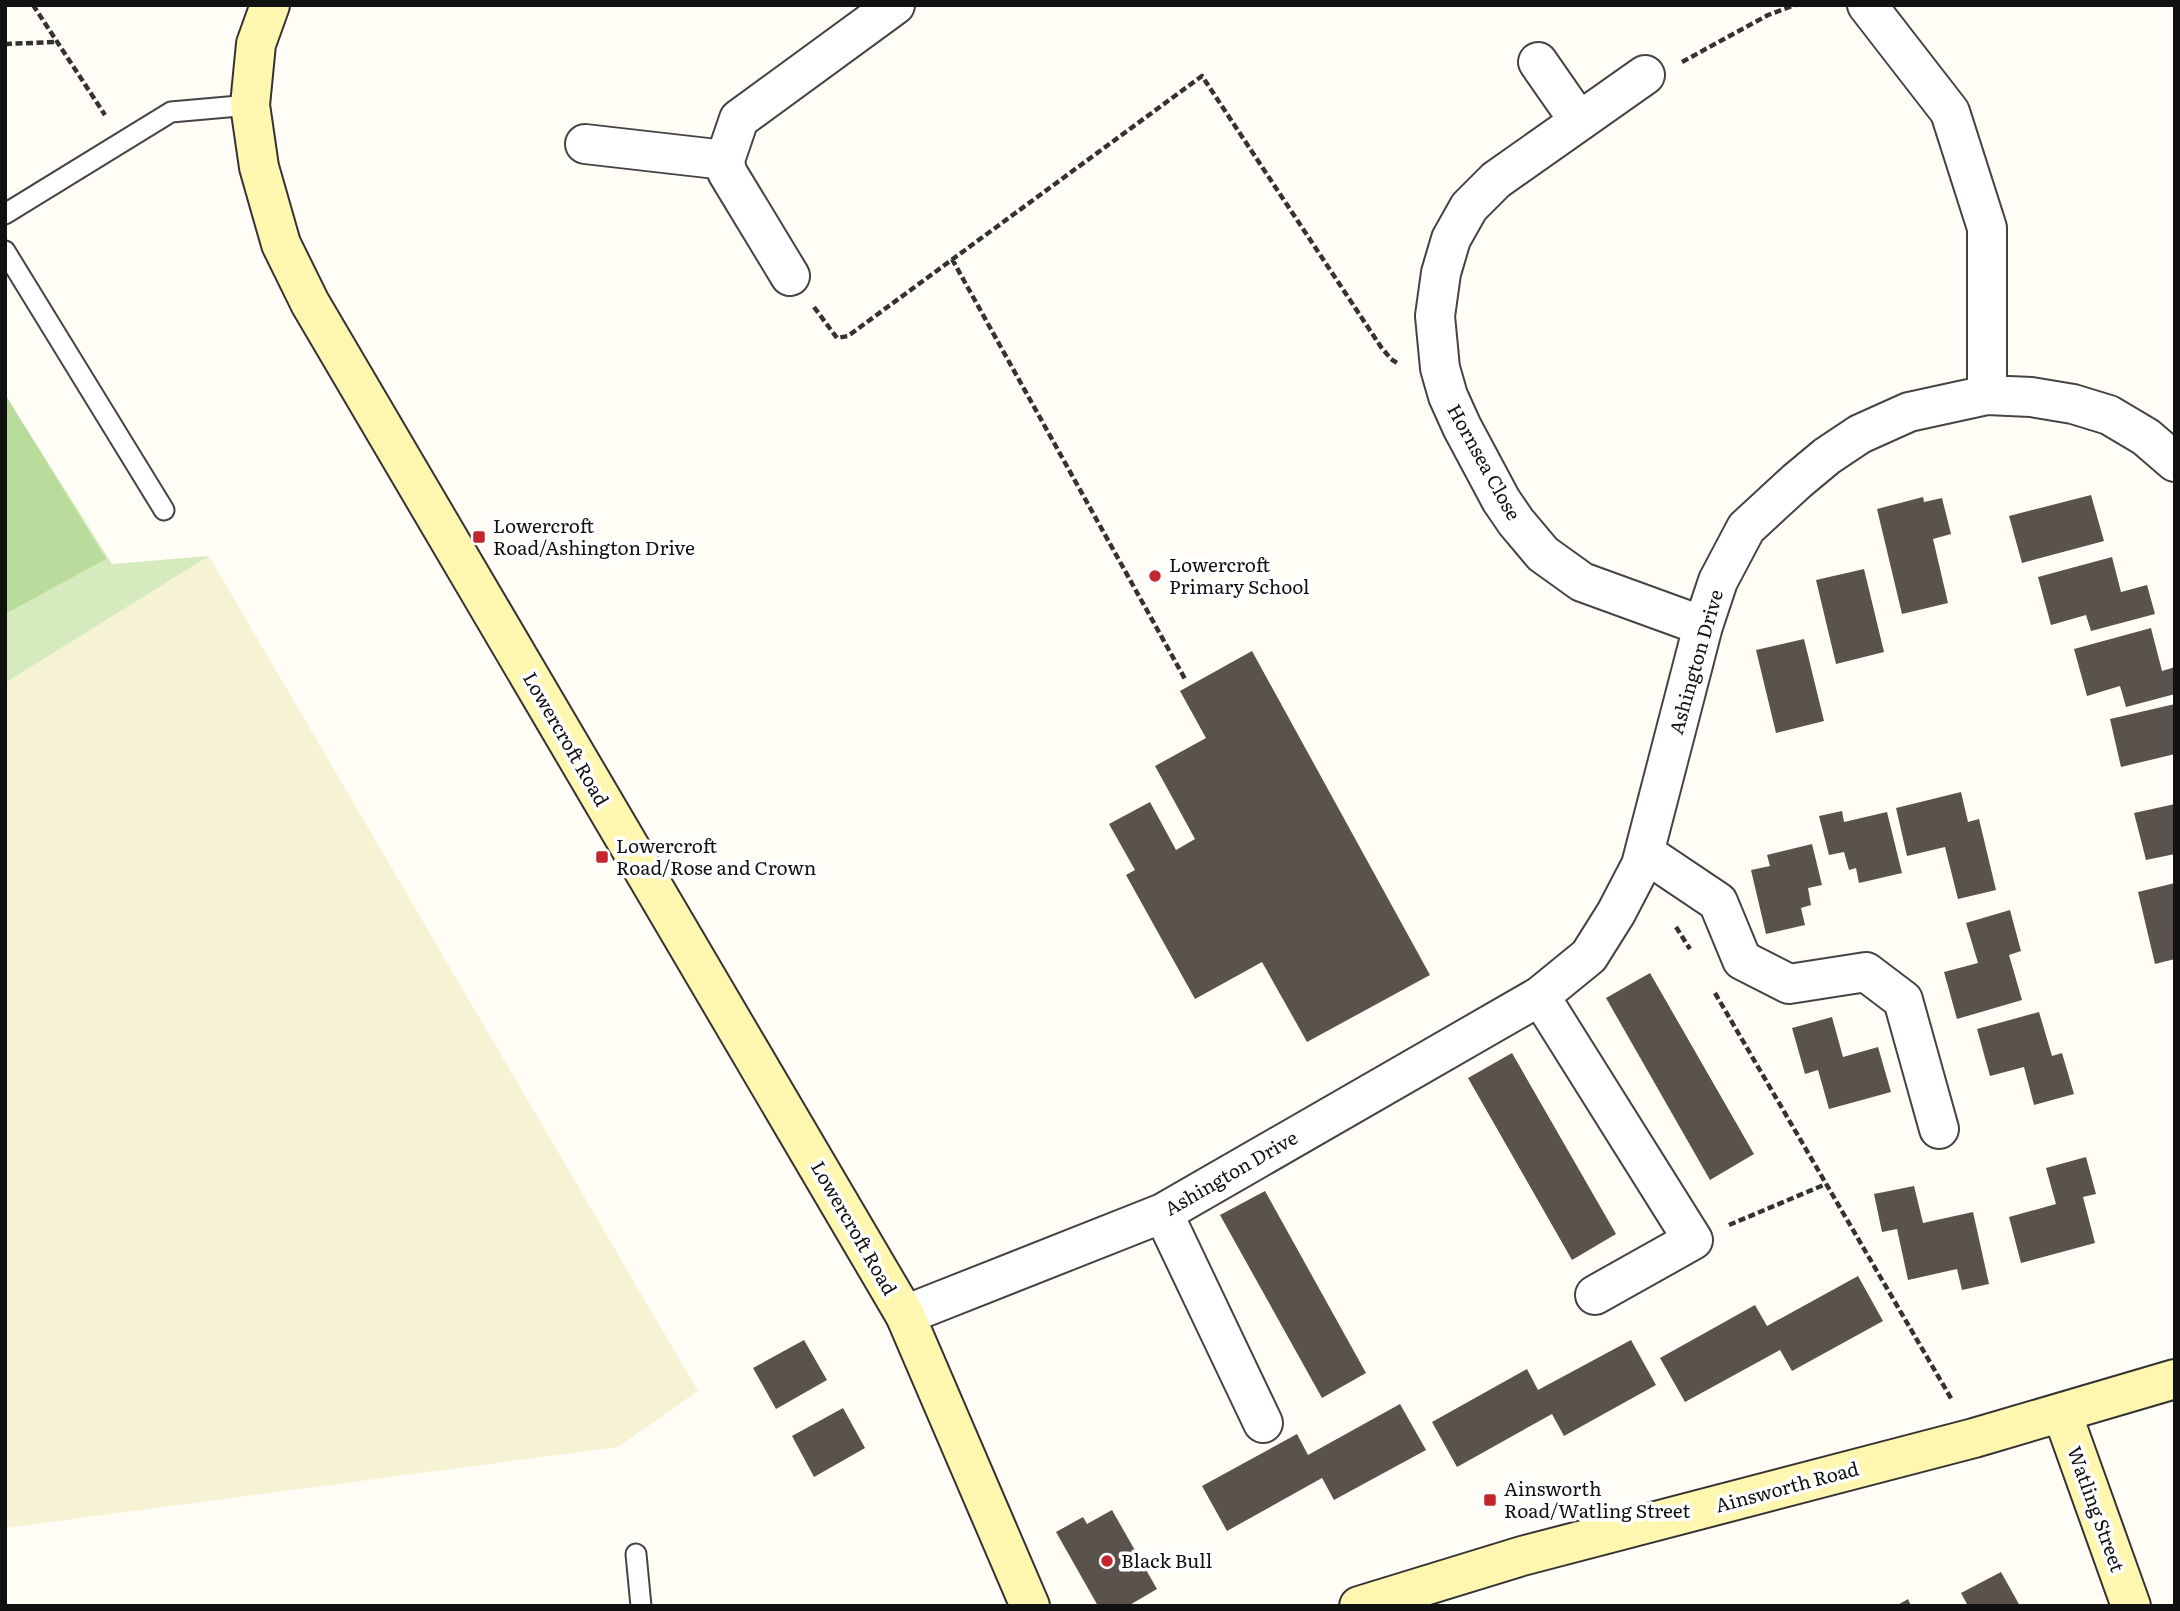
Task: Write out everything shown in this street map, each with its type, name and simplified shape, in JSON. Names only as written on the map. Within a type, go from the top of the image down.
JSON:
[{"type":"street","name":"Lowercroft Road","points":[[270,5],[256,44],[250,105],[259,167],[281,244],[310,303],[905,1315],[1030,1606]]},
{"type":"street","points":[[790,276],[727,172],[725,160],[738,119],[895,5]]},
{"type":"street","points":[[1867,5],[1950,112],[1987,229],[1987,395]]},
{"type":"street","points":[[1538,62],[1579,121]]},
{"type":"street","name":"Hornsea Close","points":[[1645,75],[1496,180],[1469,207],[1451,239],[1441,273],[1435,316],[1440,368],[1448,396],[1462,428],[1501,500],[1543,554],[1582,582],[1703,626]]},
{"type":"street","points":[[585,144],[725,160]]},
{"type":"street","name":"Ashington Drive","points":[[905,1315],[1163,1213],[1540,996],[1588,956],[1641,865],[1703,626],[1718,581],[1746,528],[1827,456],[1860,434],[1909,412],[1987,395],[2031,397],[2073,404],[2109,415],[2146,438],[2175,462]]},
{"type":"street","points":[[1645,853],[1718,902],[1742,960],[1789,984],[1867,972],[1903,1000],[1939,1129]]},
{"type":"street","points":[[1540,996],[1692,1240],[1595,1295]]},
{"type":"street","points":[[1163,1213],[1263,1423]]},
{"type":"street","name":"Ainsworth Road","points":[[1359,1606],[1522,1556],[1974,1438],[2175,1379]]},
{"type":"street","name":"Watling Street","points":[[2062,1413],[2131,1606]]},
{"type":"lane","points":[[5,214],[171,111],[250,105]]},
{"type":"lane","points":[[5,250],[164,510]]},
{"type":"lane","points":[[636,1554],[641,1606]]},
{"type":"path","points":[[33,5],[123,141]]},
{"type":"path","points":[[1645,75],[1670,69],[1768,15],[1795,5]]},
{"type":"path","points":[[5,44],[56,42]]},
{"type":"path","points":[[790,276],[836,338],[842,339],[1202,76],[1391,359],[1396,363],[1440,368]]},
{"type":"path","points":[[952,259],[1185,679]]},
{"type":"path","points":[[1675,924],[1696,960]]},
{"type":"path","points":[[1709,983],[1974,1438]]},
{"type":"path","points":[[1692,1240],[1826,1184]]},
{"type":"shaded area","points":[[209,556],[698,1391],[618,1447],[5,1528],[5,683]]},
{"type":"green space","points":[[5,394],[106,559],[5,614]]},
{"type":"green space","points":[[21,420],[112,564],[209,556],[5,683],[5,433]]},
{"type":"building","points":[[2091,495],[2104,541],[2022,563],[2009,516]]},
{"type":"building","points":[[1923,497],[1924,502],[1942,498],[1951,534],[1933,539],[1948,603],[1902,614],[1877,509]]},
{"type":"building","points":[[2112,557],[2121,592],[2147,585],[2155,614],[2091,631],[2086,615],[2051,625],[2038,577]]},
{"type":"building","points":[[1864,569],[1884,652],[1836,664],[1816,580]]},
{"type":"building","points":[[2151,628],[2162,671],[2175,667],[2175,694],[2126,707],[2120,686],[2087,696],[2074,649]]},
{"type":"building","points":[[1804,639],[1824,721],[1776,733],[1756,650]]},
{"type":"building","points":[[1252,651],[1430,975],[1307,1042],[1262,962],[1195,999],[1126,875],[1135,870],[1109,824],[1150,802],[1176,850],[1195,839],[1155,766],[1206,738],[1180,691]]},
{"type":"building","points":[[2175,704],[2175,754],[2121,767],[2110,719]]},
{"type":"building","points":[[1961,792],[1968,822],[1979,819],[1996,890],[1958,899],[1945,847],[1907,856],[1896,808]]},
{"type":"building","points":[[2175,804],[2175,854],[2146,860],[2134,813]]},
{"type":"building","points":[[1842,811],[1844,822],[1887,812],[1902,873],[1859,883],[1856,868],[1849,870],[1844,852],[1829,855],[1819,816]]},
{"type":"building","points":[[1812,844],[1822,885],[1808,888],[1811,905],[1801,908],[1805,925],[1766,934],[1751,870],[1770,866],[1767,855]]},
{"type":"building","points":[[2175,883],[2175,959],[2155,964],[2138,892]]},
{"type":"building","points":[[2010,910],[2021,951],[2009,955],[2022,1000],[1957,1019],[1944,972],[1978,963],[1966,923]]},
{"type":"building","points":[[1650,973],[1754,1154],[1710,1180],[1606,998]]},
{"type":"building","points":[[2039,1012],[2052,1056],[2062,1053],[2074,1094],[2034,1105],[2024,1067],[1990,1076],[1977,1029]]},
{"type":"building","points":[[1832,1017],[1843,1057],[1878,1047],[1891,1092],[1829,1109],[1818,1070],[1805,1074],[1792,1028]]},
{"type":"building","points":[[1512,1053],[1616,1234],[1572,1260],[1468,1078]]},
{"type":"building","points":[[2086,1157],[2096,1194],[2083,1197],[2095,1243],[2021,1263],[2009,1217],[2056,1204],[2046,1168]]},
{"type":"building","points":[[1914,1186],[1923,1223],[1973,1212],[1989,1284],[1962,1290],[1957,1269],[1908,1280],[1897,1229],[1882,1232],[1874,1194]]},
{"type":"building","points":[[1265,1191],[1366,1373],[1322,1398],[1220,1215]]},
{"type":"building","points":[[1858,1276],[1883,1321],[1792,1371],[1780,1350],[1685,1402],[1660,1358],[1755,1305],[1767,1326]]},
{"type":"building","points":[[804,1340],[827,1380],[776,1409],[753,1368]]},
{"type":"building","points":[[1631,1340],[1656,1385],[1564,1436],[1552,1414],[1457,1467],[1432,1422],[1527,1369],[1538,1390]]},
{"type":"building","points":[[1400,1404],[1426,1450],[1334,1500],[1322,1478],[1227,1531],[1202,1486],[1297,1434],[1308,1455]]},
{"type":"building","points":[[843,1408],[865,1448],[814,1477],[792,1436]]},
{"type":"building","name":"Black Bull","points":[[1112,1510],[1157,1589],[1128,1606],[1098,1606],[1056,1532],[1083,1517],[1087,1524]]},
{"type":"building","points":[[2001,1572],[2020,1606],[1968,1606],[1961,1593]]},
{"type":"building","points":[[1908,1599],[1911,1606],[1896,1606]]},
{"type":"place","name":"Lowercroft Road/Ashington Drive","points":[[479,537]]},
{"type":"place","name":"Lowercroft Primary School","points":[[1155,576]]},
{"type":"place","name":"Lowercroft Road/Rose and Crown","points":[[602,857]]},
{"type":"place","name":"Ainsworth Road/Watling Street","points":[[1490,1500]]},
{"type":"place","name":"Black Bull","points":[[1107,1561]]}]
